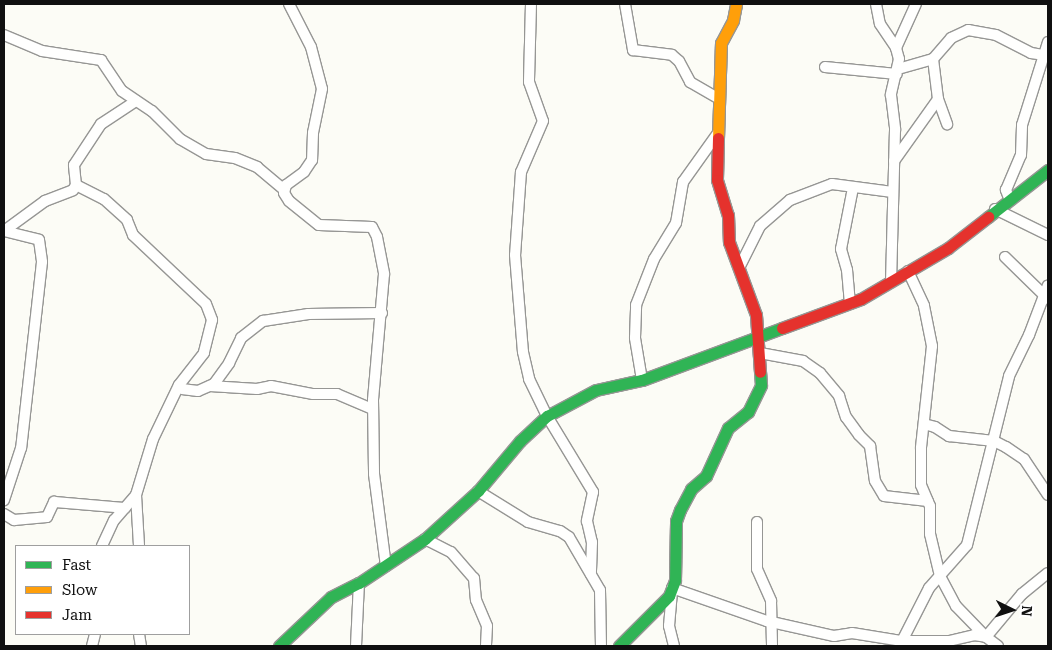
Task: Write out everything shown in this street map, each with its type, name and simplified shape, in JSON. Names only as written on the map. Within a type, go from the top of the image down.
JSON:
[{"type":"street","points":[[284,190],[312,160],[313,133],[322,89],[311,48],[289,4]]},
{"type":"street","points":[[531,4],[529,82],[543,125],[521,172],[515,255],[525,366],[547,416],[593,492],[587,521],[592,542],[591,574]]},
{"type":"street","points":[[625,4],[633,50],[672,55],[680,61],[690,82],[718,98]]},
{"type":"street","points":[[674,646],[669,626],[678,516],[691,489],[706,476],[728,428],[754,404],[761,385],[760,353],[756,336],[754,306],[729,242],[728,215],[717,180],[721,43],[733,20],[736,4]]},
{"type":"street","points":[[876,4],[880,24],[896,48]]},
{"type":"street","points":[[890,282],[895,120],[891,95],[897,71],[896,48],[916,4]]},
{"type":"street","points":[[825,67],[897,71],[934,59],[951,38],[968,30],[996,35],[1031,53],[1043,55]]},
{"type":"street","points":[[4,34],[42,51],[101,60],[122,91],[152,111],[180,139],[206,154],[235,158],[257,167],[284,190],[289,201],[319,224],[368,226],[376,232],[384,274],[373,409],[374,474],[386,566]]},
{"type":"street","points":[[1009,198],[1006,190],[1020,155],[1022,126],[1048,42]]},
{"type":"street","points":[[934,59],[938,99],[947,124]]},
{"type":"street","points":[[894,161],[938,99]]},
{"type":"street","points":[[4,231],[45,201],[73,190],[76,185],[74,165],[101,124],[136,101]]},
{"type":"street","points":[[642,380],[635,338],[636,305],[654,259],[676,223],[683,182],[718,133]]},
{"type":"street","points":[[280,646],[331,597],[359,583],[425,539],[478,491],[520,441],[547,416],[596,390],[642,380],[756,336],[850,304],[948,248],[1009,198],[1048,170]]},
{"type":"street","points":[[739,268],[760,226],[790,200],[832,184],[892,192]]},
{"type":"street","points":[[76,185],[104,199],[127,220],[133,235],[206,304],[211,315],[204,353],[175,393],[153,439],[136,495],[139,545]]},
{"type":"street","points":[[850,304],[848,270],[842,248],[853,188]]},
{"type":"street","points":[[995,210],[1048,235]]},
{"type":"street","points":[[4,231],[39,240],[42,262],[21,448],[4,500]]},
{"type":"street","points":[[1005,257],[1047,297]]},
{"type":"street","points":[[908,271],[924,306],[932,346],[924,424],[921,485],[928,502],[930,534],[940,576],[956,606],[986,637],[998,646]]},
{"type":"street","points":[[901,644],[929,588],[966,545],[1009,376],[1047,297],[1048,285]]},
{"type":"street","points":[[210,386],[229,363],[241,338],[255,324],[308,314],[382,313]]},
{"type":"street","points":[[760,353],[803,361],[820,373],[839,396],[846,417],[870,446],[875,481],[884,496],[928,502]]},
{"type":"street","points":[[182,389],[198,391],[210,386],[257,389],[271,386],[313,394],[337,394],[373,409]]},
{"type":"street","points":[[924,424],[949,436],[994,441],[1024,459],[1048,494]]},
{"type":"street","points":[[478,491],[528,522],[560,531],[569,536],[600,590],[601,646]]},
{"type":"street","points":[[102,545],[108,528],[136,495]]},
{"type":"street","points":[[4,514],[14,520],[43,517],[51,514],[54,502],[125,508]]},
{"type":"street","points":[[757,522],[757,569],[771,601],[772,646]]},
{"type":"street","points":[[425,539],[455,555],[474,578],[476,600],[487,626],[486,646]]},
{"type":"street","points":[[986,637],[1022,594],[1048,573]]},
{"type":"street","points":[[356,646],[359,583]]},
{"type":"street","points":[[672,588],[772,621],[834,636],[852,634],[901,644],[948,640],[974,635],[986,637]]},
{"type":"street","points":[[619,646],[631,630],[662,604],[672,588]]},
{"type":"traffic: fast","points":[[988,217],[1048,170]]},
{"type":"traffic: fast","points":[[279,646],[331,597],[359,583],[425,539],[478,491],[520,441],[547,416],[596,390],[642,380],[782,328]]},
{"type":"traffic: fast","points":[[619,646],[669,596],[675,580],[676,521],[680,510],[691,489],[706,476],[728,428],[748,412],[761,385],[760,372]]},
{"type":"traffic: slow","points":[[718,138],[721,43],[733,20],[736,4]]},
{"type":"traffic: jam","points":[[718,138],[717,180],[728,215],[729,242],[756,315],[760,372]]},
{"type":"traffic: jam","points":[[782,328],[861,299],[948,248],[988,217]]}]
